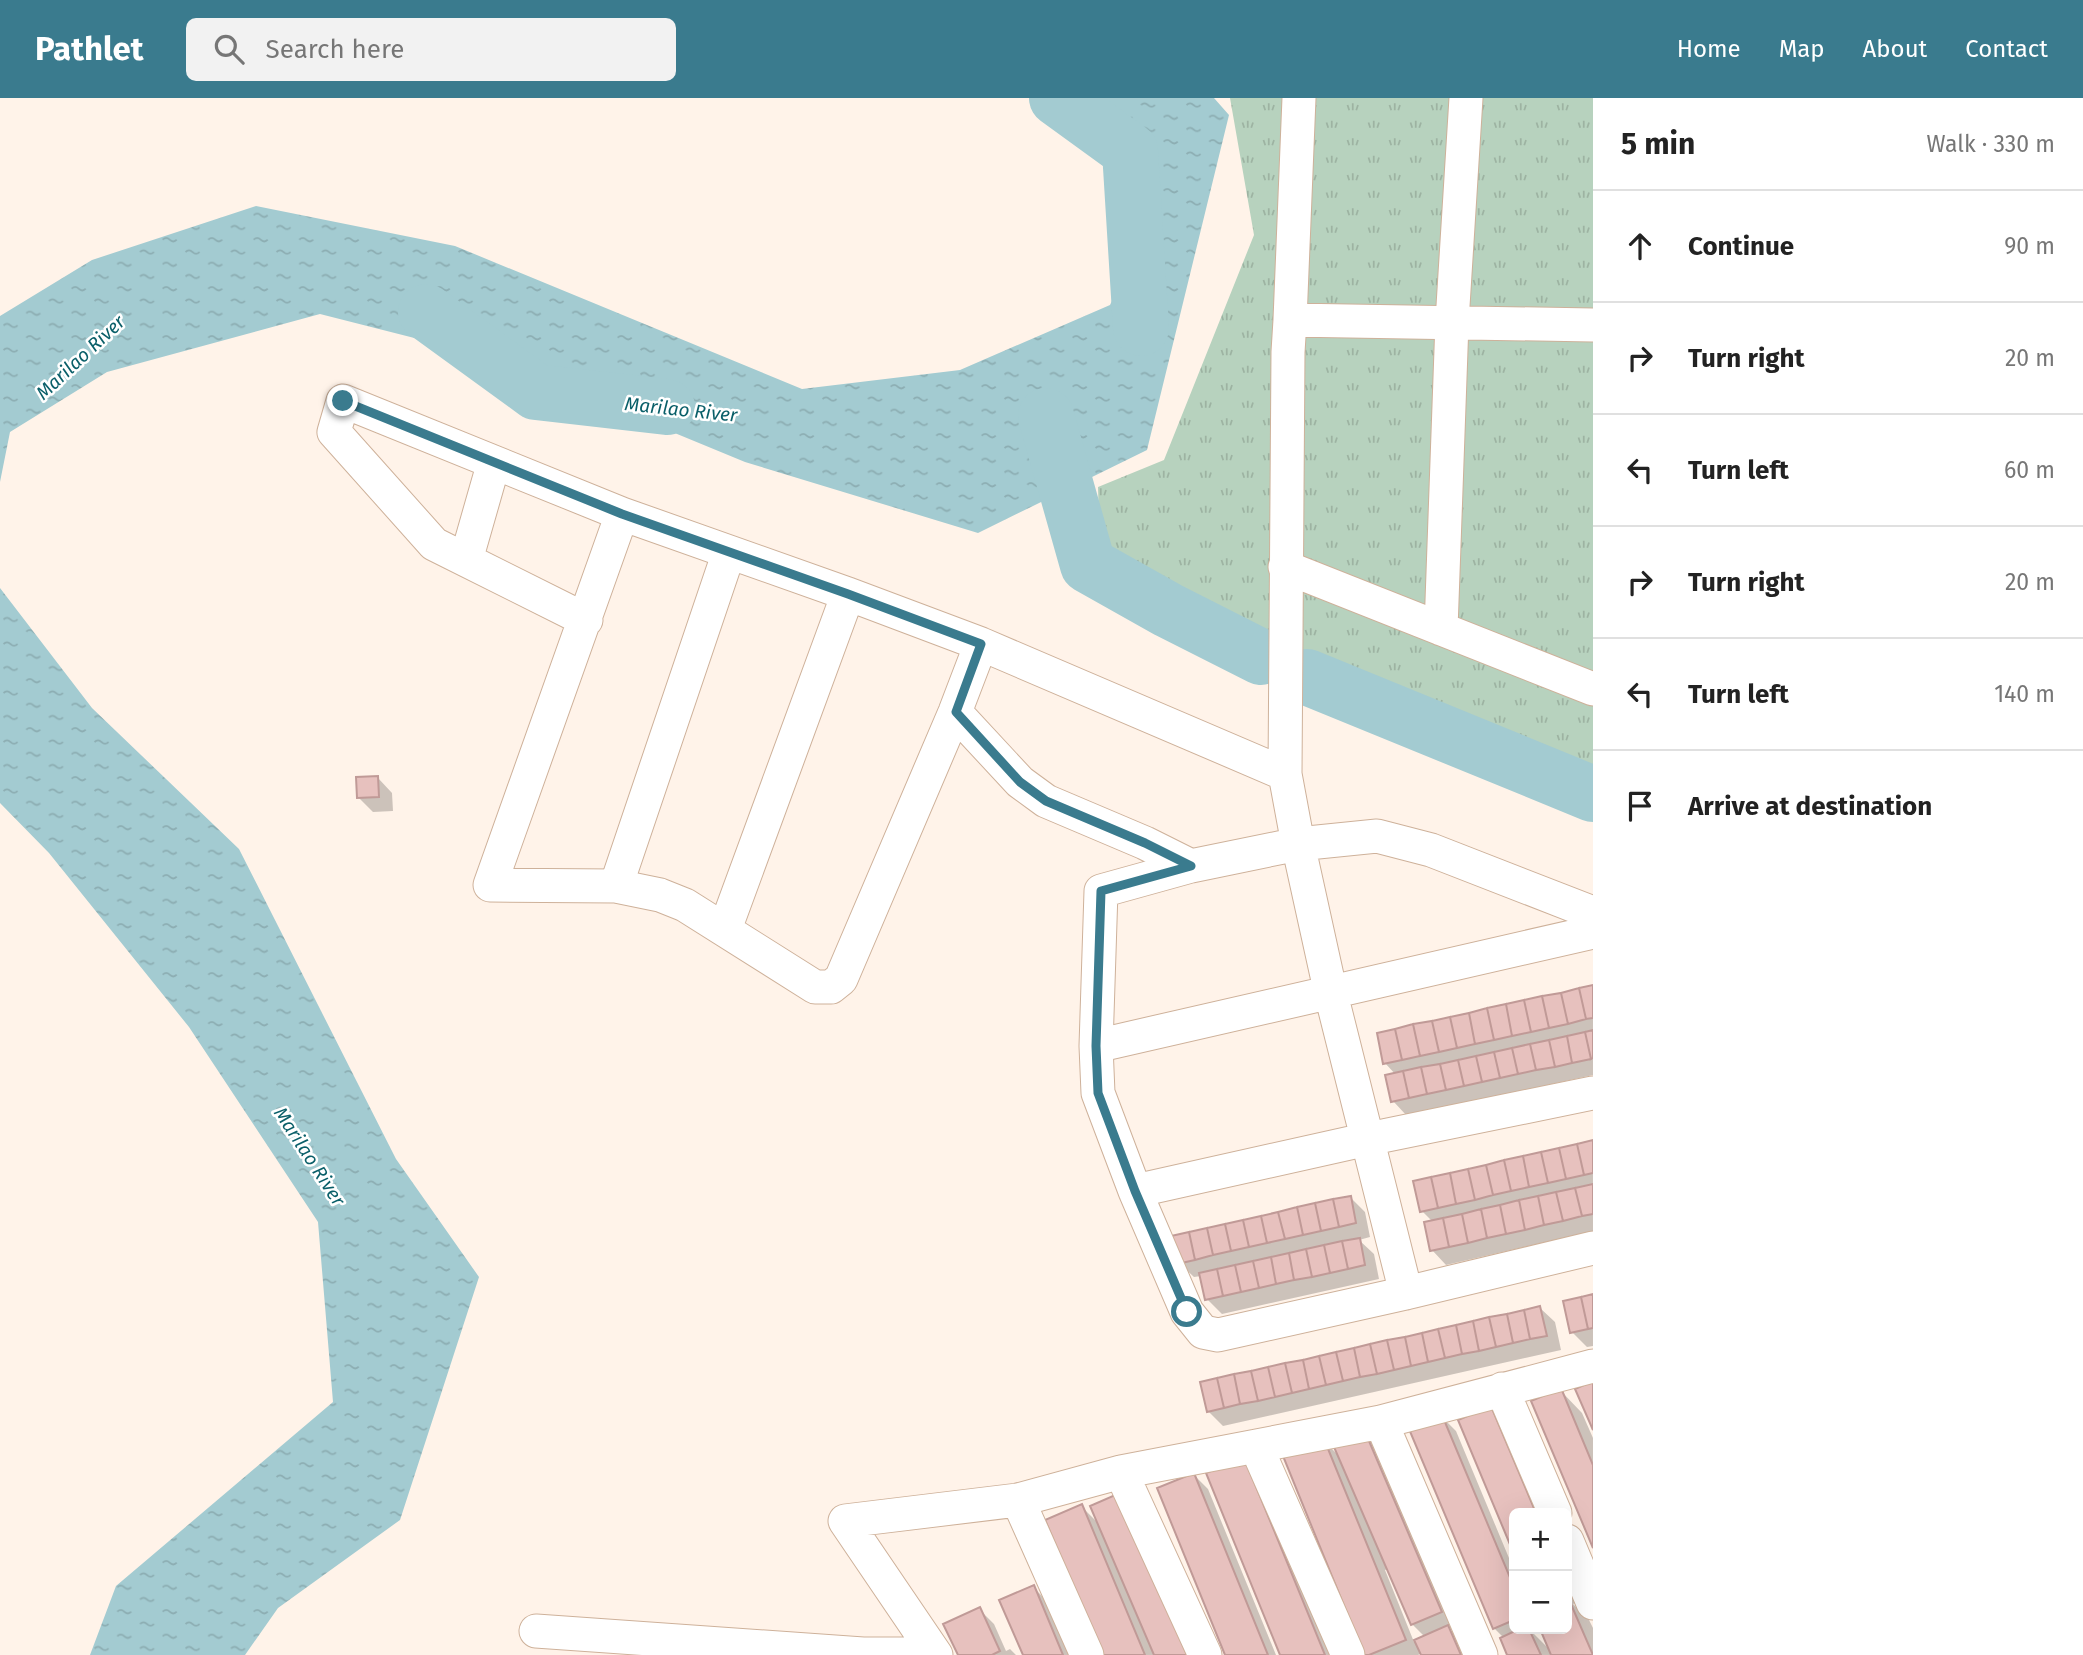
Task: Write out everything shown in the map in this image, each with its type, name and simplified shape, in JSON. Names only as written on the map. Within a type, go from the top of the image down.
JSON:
[{"type":"street","points":[[1298,98],[1288,352],[1285,774],[1331,994],[1406,1293]]},
{"type":"street","points":[[1441,629],[1452,322],[1466,98]]},
{"type":"street","points":[[1290,320],[1593,325]]},
{"type":"street","points":[[586,620],[434,544],[334,432],[343,401],[622,514],[981,644],[1285,774]]},
{"type":"street","points":[[466,559],[494,463]]},
{"type":"street","points":[[622,514],[491,885],[616,886],[660,895],[685,905],[815,987],[831,987],[841,979],[956,712],[981,644]]},
{"type":"street","points":[[616,886],[729,552]]},
{"type":"street","points":[[1285,567],[1441,629],[1593,680]]},
{"type":"street","points":[[725,929],[848,594]]},
{"type":"street","points":[[956,712],[1020,782],[1046,801],[1145,843],[1191,866]]},
{"type":"street","points":[[1593,913],[1431,850],[1377,836],[1298,844],[1191,866],[1101,891],[1096,1046],[1098,1093],[1135,1191],[1187,1312],[1203,1332],[1218,1335],[1593,1248]]},
{"type":"street","points":[[1096,1046],[1593,932]]},
{"type":"street","points":[[1135,1191],[1593,1093]]},
{"type":"street","points":[[935,1655],[845,1521],[1018,1500],[1121,1472],[1381,1422],[1593,1366]]},
{"type":"street","points":[[1502,1389],[1553,1508]]},
{"type":"street","points":[[1381,1422],[1481,1655]]},
{"type":"street","points":[[1256,1446],[1348,1655]]},
{"type":"street","points":[[1121,1472],[1205,1655]]},
{"type":"street","points":[[1018,1500],[1087,1655]]},
{"type":"street","points":[[1572,1553],[1593,1603]]},
{"type":"street","points":[[536,1631],[863,1654],[935,1655]]},
{"type":"green space","points":[[1230,98],[1593,98],[1593,785],[1234,633],[1100,560],[1098,487],[1164,460],[1254,235]]},
{"type":"water","points":[[1092,98],[1214,98],[1229,115],[1147,450],[978,533],[745,462],[493,358],[320,314],[107,372],[10,432],[0,482],[0,316],[92,260],[256,206],[455,246],[802,389],[960,370],[1110,305],[1138,248],[1100,100]]},
{"type":"water","points":[[0,588],[92,708],[239,849],[396,1159],[479,1277],[400,1520],[278,1608],[245,1655],[90,1655],[116,1586],[333,1402],[318,1222],[189,1027],[49,853],[0,803]]},
{"type":"building","points":[[378,776],[379,797],[357,798],[356,777]]},
{"type":"building","points":[[1593,985],[1593,1018],[1586,1019],[1579,988]]},
{"type":"building","points":[[1579,988],[1586,1019],[1568,1024],[1561,993]]},
{"type":"building","points":[[1561,993],[1568,1024],[1549,1028],[1542,996]]},
{"type":"building","points":[[1542,996],[1549,1028],[1531,1032],[1524,1000]]},
{"type":"building","points":[[1524,1000],[1531,1032],[1512,1036],[1506,1004]]},
{"type":"building","points":[[1506,1004],[1512,1036],[1494,1040],[1487,1008]]},
{"type":"building","points":[[1487,1008],[1494,1040],[1475,1044],[1469,1013]]},
{"type":"building","points":[[1469,1013],[1475,1044],[1457,1048],[1450,1017]]},
{"type":"building","points":[[1450,1017],[1457,1048],[1439,1052],[1432,1021]]},
{"type":"building","points":[[1432,1021],[1439,1052],[1420,1056],[1413,1024]]},
{"type":"building","points":[[1413,1024],[1420,1056],[1402,1060],[1395,1029]]},
{"type":"building","points":[[1395,1029],[1402,1060],[1383,1064],[1377,1033]]},
{"type":"building","points":[[1593,1030],[1593,1058],[1591,1059],[1585,1032]]},
{"type":"building","points":[[1585,1032],[1591,1059],[1572,1063],[1567,1036]]},
{"type":"building","points":[[1567,1036],[1572,1063],[1555,1067],[1549,1040]]},
{"type":"building","points":[[1549,1040],[1555,1067],[1536,1070],[1530,1044]]},
{"type":"building","points":[[1530,1044],[1536,1070],[1518,1074],[1512,1048]]},
{"type":"building","points":[[1512,1048],[1518,1074],[1500,1078],[1494,1052]]},
{"type":"building","points":[[1494,1052],[1500,1078],[1482,1082],[1476,1056]]},
{"type":"building","points":[[1476,1056],[1482,1082],[1464,1086],[1458,1060]]},
{"type":"building","points":[[1458,1060],[1464,1086],[1446,1090],[1440,1064]]},
{"type":"building","points":[[1440,1064],[1446,1090],[1427,1094],[1421,1067]]},
{"type":"building","points":[[1421,1067],[1427,1094],[1409,1098],[1403,1071]]},
{"type":"building","points":[[1403,1071],[1409,1098],[1391,1102],[1385,1075]]},
{"type":"building","points":[[1593,1140],[1593,1173],[1584,1175],[1577,1144]]},
{"type":"building","points":[[1577,1144],[1584,1175],[1566,1179],[1559,1148]]},
{"type":"building","points":[[1559,1148],[1566,1179],[1548,1183],[1541,1152]]},
{"type":"building","points":[[1541,1152],[1548,1183],[1529,1187],[1523,1156]]},
{"type":"building","points":[[1523,1156],[1529,1187],[1511,1191],[1504,1160]]},
{"type":"building","points":[[1504,1160],[1511,1191],[1493,1195],[1486,1165]]},
{"type":"building","points":[[1486,1165],[1493,1195],[1475,1200],[1468,1169]]},
{"type":"building","points":[[1468,1169],[1475,1200],[1456,1204],[1450,1173]]},
{"type":"building","points":[[1450,1173],[1456,1204],[1438,1208],[1431,1177]]},
{"type":"building","points":[[1431,1177],[1438,1208],[1420,1212],[1413,1181]]},
{"type":"building","points":[[1593,1184],[1593,1214],[1582,1216],[1575,1188]]},
{"type":"building","points":[[1575,1188],[1582,1216],[1563,1221],[1556,1192]]},
{"type":"building","points":[[1556,1192],[1563,1221],[1544,1225],[1538,1196]]},
{"type":"building","points":[[1351,1196],[1356,1223],[1339,1227],[1333,1199]]},
{"type":"building","points":[[1538,1196],[1544,1225],[1525,1230],[1519,1200]]},
{"type":"building","points":[[1333,1199],[1339,1227],[1321,1231],[1315,1203]]},
{"type":"building","points":[[1519,1200],[1525,1230],[1506,1234],[1500,1205]]},
{"type":"building","points":[[1315,1203],[1321,1231],[1303,1235],[1297,1207]]},
{"type":"building","points":[[1500,1205],[1506,1234],[1487,1238],[1481,1209]]},
{"type":"building","points":[[1297,1207],[1303,1235],[1285,1239],[1278,1212]]},
{"type":"building","points":[[1481,1209],[1487,1238],[1468,1243],[1462,1214]]},
{"type":"building","points":[[1278,1212],[1285,1239],[1267,1243],[1261,1216]]},
{"type":"building","points":[[1462,1214],[1468,1243],[1449,1247],[1443,1218]]},
{"type":"building","points":[[1261,1216],[1267,1243],[1249,1247],[1243,1220]]},
{"type":"building","points":[[1443,1218],[1449,1247],[1430,1251],[1424,1222]]},
{"type":"building","points":[[1243,1220],[1249,1247],[1231,1251],[1225,1224]]},
{"type":"building","points":[[1225,1224],[1231,1251],[1213,1255],[1207,1228]]},
{"type":"building","points":[[1207,1228],[1213,1255],[1195,1260],[1189,1232]]},
{"type":"building","points":[[1189,1232],[1195,1260],[1177,1264],[1171,1236]]},
{"type":"building","points":[[1360,1238],[1365,1265],[1348,1269],[1342,1241]]},
{"type":"building","points":[[1342,1241],[1348,1269],[1330,1273],[1324,1245]]},
{"type":"building","points":[[1324,1245],[1330,1273],[1312,1277],[1306,1249]]},
{"type":"building","points":[[1306,1249],[1312,1277],[1294,1280],[1289,1253]]},
{"type":"building","points":[[1289,1253],[1294,1280],[1276,1284],[1271,1257]]},
{"type":"building","points":[[1271,1257],[1276,1284],[1259,1288],[1253,1261]]},
{"type":"building","points":[[1253,1261],[1259,1288],[1241,1292],[1235,1265]]},
{"type":"building","points":[[1235,1265],[1241,1292],[1223,1296],[1217,1269]]},
{"type":"building","points":[[1217,1269],[1223,1296],[1205,1300],[1199,1273]]},
{"type":"building","points":[[1593,1294],[1593,1328],[1588,1329],[1581,1297]]},
{"type":"building","points":[[1581,1297],[1588,1329],[1570,1333],[1563,1301]]},
{"type":"building","points":[[1540,1306],[1547,1336],[1530,1339],[1524,1310]]},
{"type":"building","points":[[1524,1310],[1530,1339],[1513,1343],[1507,1314]]},
{"type":"building","points":[[1507,1314],[1513,1343],[1496,1347],[1489,1317]]},
{"type":"building","points":[[1489,1317],[1496,1347],[1479,1351],[1473,1321]]},
{"type":"building","points":[[1473,1321],[1479,1351],[1462,1354],[1456,1325]]},
{"type":"building","points":[[1456,1325],[1462,1354],[1445,1358],[1438,1329]]},
{"type":"building","points":[[1438,1329],[1445,1358],[1428,1362],[1422,1333]]},
{"type":"building","points":[[1422,1333],[1428,1362],[1411,1366],[1405,1337]]},
{"type":"building","points":[[1405,1337],[1411,1366],[1394,1370],[1387,1340]]},
{"type":"building","points":[[1387,1340],[1394,1370],[1377,1374],[1370,1344]]},
{"type":"building","points":[[1370,1344],[1377,1374],[1360,1377],[1354,1348]]},
{"type":"building","points":[[1354,1348],[1360,1377],[1343,1381],[1336,1352]]},
{"type":"building","points":[[1336,1352],[1343,1381],[1326,1385],[1319,1356]]},
{"type":"building","points":[[1319,1356],[1326,1385],[1309,1389],[1303,1360]]},
{"type":"building","points":[[1303,1360],[1309,1389],[1292,1393],[1285,1363]]},
{"type":"building","points":[[1285,1363],[1292,1393],[1275,1397],[1268,1367]]},
{"type":"building","points":[[1268,1367],[1275,1397],[1258,1401],[1251,1371]]},
{"type":"building","points":[[1251,1371],[1258,1401],[1240,1404],[1234,1374]]},
{"type":"building","points":[[1234,1374],[1240,1404],[1224,1408],[1217,1378]]},
{"type":"building","points":[[1217,1378],[1224,1408],[1207,1412],[1200,1382]]},
{"type":"building","points":[[1593,1381],[1593,1430],[1575,1389]]},
{"type":"building","points":[[1561,1388],[1593,1465],[1593,1548],[1531,1401]]},
{"type":"building","points":[[1491,1406],[1534,1508],[1509,1508],[1509,1542],[1458,1420]]},
{"type":"building","points":[[1442,1415],[1509,1575],[1509,1622],[1493,1629],[1409,1429]]},
{"type":"building","points":[[1366,1434],[1442,1612],[1411,1625],[1334,1447]]},
{"type":"building","points":[[1324,1439],[1406,1640],[1369,1655],[1364,1655],[1283,1456]]},
{"type":"building","points":[[1244,1457],[1325,1655],[1280,1655],[1206,1473]]},
{"type":"building","points":[[1194,1473],[1268,1655],[1225,1655],[1157,1488]]},
{"type":"building","points":[[1122,1492],[1192,1655],[1154,1655],[1090,1506]]},
{"type":"building","points":[[1082,1504],[1145,1655],[1102,1655],[1045,1520]]},
{"type":"building","points":[[1034,1585],[1063,1655],[1023,1655],[999,1600]]},
{"type":"building","points":[[980,1607],[1000,1651],[992,1655],[958,1655],[943,1624]]},
{"type":"building","points":[[1572,1607],[1593,1655],[1551,1655],[1542,1634],[1572,1634]]},
{"type":"building","points":[[1448,1625],[1461,1655],[1421,1655],[1414,1640]]},
{"type":"building","points":[[1509,1634],[1531,1634],[1541,1655],[1507,1655],[1500,1638]]},
{"type":"waterway","name":"Marilao River","points":[[1057,98],[1130,151],[1141,328]]},
{"type":"waterway","name":"Marilao River","points":[[426,312],[536,392],[667,407]]},
{"type":"waterway","points":[[1046,416],[1088,565],[1168,610],[1261,657]]},
{"type":"waterway","points":[[1307,677],[1593,794]]},
{"type":"route","points":[[343,401],[622,514],[981,644],[956,712],[1020,782],[1046,801],[1145,843],[1191,866],[1101,891],[1096,1046],[1098,1093],[1135,1191],[1187,1312]]}]
